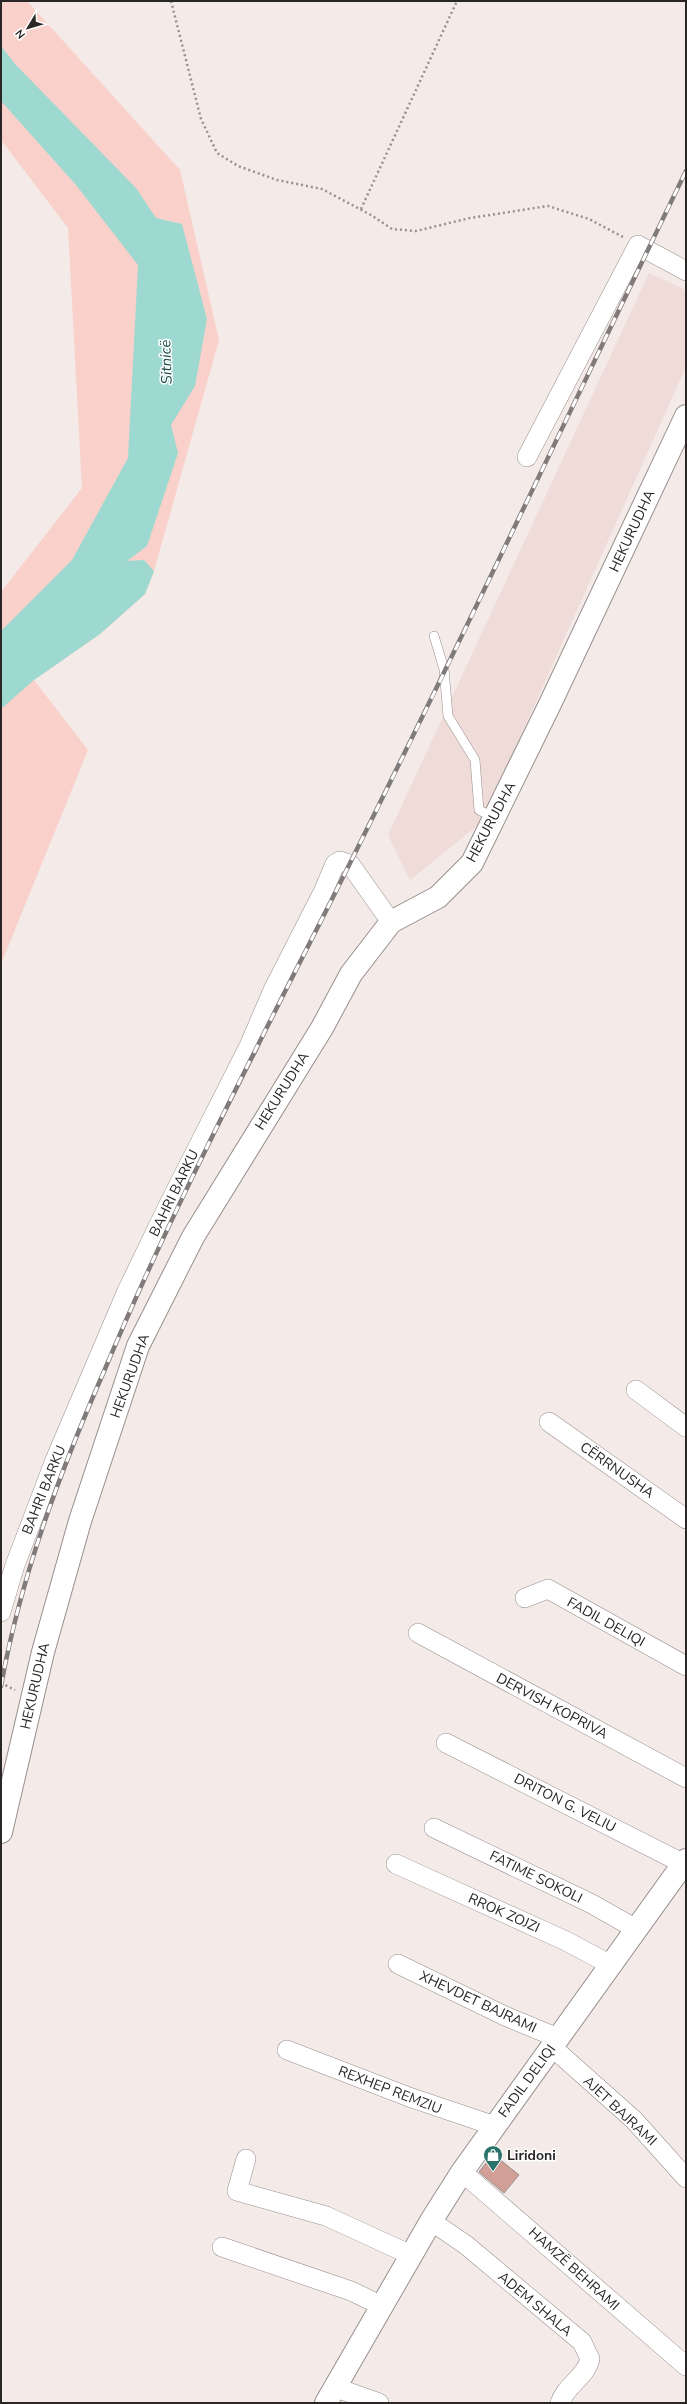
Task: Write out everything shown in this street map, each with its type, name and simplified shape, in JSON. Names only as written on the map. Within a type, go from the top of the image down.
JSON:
[{"type":"main road","name":"HEKURUDHA","points":[[1,1832],[45,1645],[80,1521],[138,1346],[193,1237],[322,1028],[352,974],[391,922],[438,897],[472,863],[495,818],[686,416]]},
{"type":"main road","name":"FADIL DELIQI","points":[[330,2395],[430,2221],[462,2172],[685,1863]]},
{"type":"street","points":[[528,458],[638,245],[686,271]]},
{"type":"street","name":"BAHRI BARKU","points":[[1,1612],[15,1565],[55,1460],[127,1291],[249,1046],[273,990],[323,892],[335,864],[340,861],[350,864],[391,922]]},
{"type":"street","points":[[636,1390],[686,1427]]},
{"type":"street","name":"CËRRNUSHA","points":[[548,1422],[686,1519]]},
{"type":"street","name":"FADIL DELIQI","points":[[524,1598],[548,1589],[686,1666]]},
{"type":"street","name":"DERVISH KOPRIVA","points":[[418,1633],[686,1778]]},
{"type":"street","name":"DRITON G. VELIU","points":[[446,1743],[685,1863]]},
{"type":"street","name":"FATIME SOKOLI","points":[[434,1828],[592,1904],[636,1929]]},
{"type":"street","name":"RROK ZOJZI","points":[[396,1864],[553,1935],[611,1965]]},
{"type":"street","name":"XHEVDET BAJRAMI","points":[[398,1964],[505,2016],[555,2043]]},
{"type":"street","name":"AJET BAJRAMI","points":[[555,2043],[634,2120],[686,2178]]},
{"type":"street","name":"REXHEP REMZIU","points":[[287,2050],[409,2097],[495,2126]]},
{"type":"street","points":[[246,2159],[237,2191],[326,2216],[411,2255]]},
{"type":"street","name":"HAMZË BEHRAMI","points":[[462,2172],[686,2366]]},
{"type":"street","name":"ADEM SHALA","points":[[430,2221],[466,2245],[582,2342],[590,2360],[588,2366],[564,2395],[560,2403]]},
{"type":"street","points":[[222,2246],[351,2291],[382,2306]]},
{"type":"street","points":[[330,2395],[379,2403]]},
{"type":"lane","points":[[434,636],[444,669],[448,716],[475,760],[479,810],[495,818]]},
{"type":"path","points":[[171,1],[201,119],[217,153],[238,166],[270,177],[322,189],[392,229],[416,231],[470,218],[548,206],[589,219],[638,245]]},
{"type":"path","points":[[361,210],[457,1]]},
{"type":"shaded area","points":[[1,1],[27,1],[180,170],[219,340],[154,571],[145,594],[100,634],[34,680],[88,750],[1,964],[1,592],[82,488],[68,228],[1,140]]},
{"type":"shaded area","points":[[649,273],[686,290],[686,367],[482,822],[410,880],[388,835]]},
{"type":"water","name":"Sitnicë","points":[[1,46],[15,64],[136,188],[156,218],[182,224],[207,319],[195,386],[171,425],[178,453],[147,546],[127,561],[144,560],[154,571],[145,594],[100,634],[34,680],[1,709],[1,631],[72,560],[128,458],[138,265],[76,185],[1,101]]},
{"type":"building","points":[[493,2154],[519,2175],[504,2193],[479,2172]]},
{"type":"railway","points":[[1,1686],[19,1604],[44,1524],[88,1408],[130,1310],[240,1080],[327,909],[508,541],[686,171]]},
{"type":"place","name":"Liridoni","points":[[493,2172]]}]
